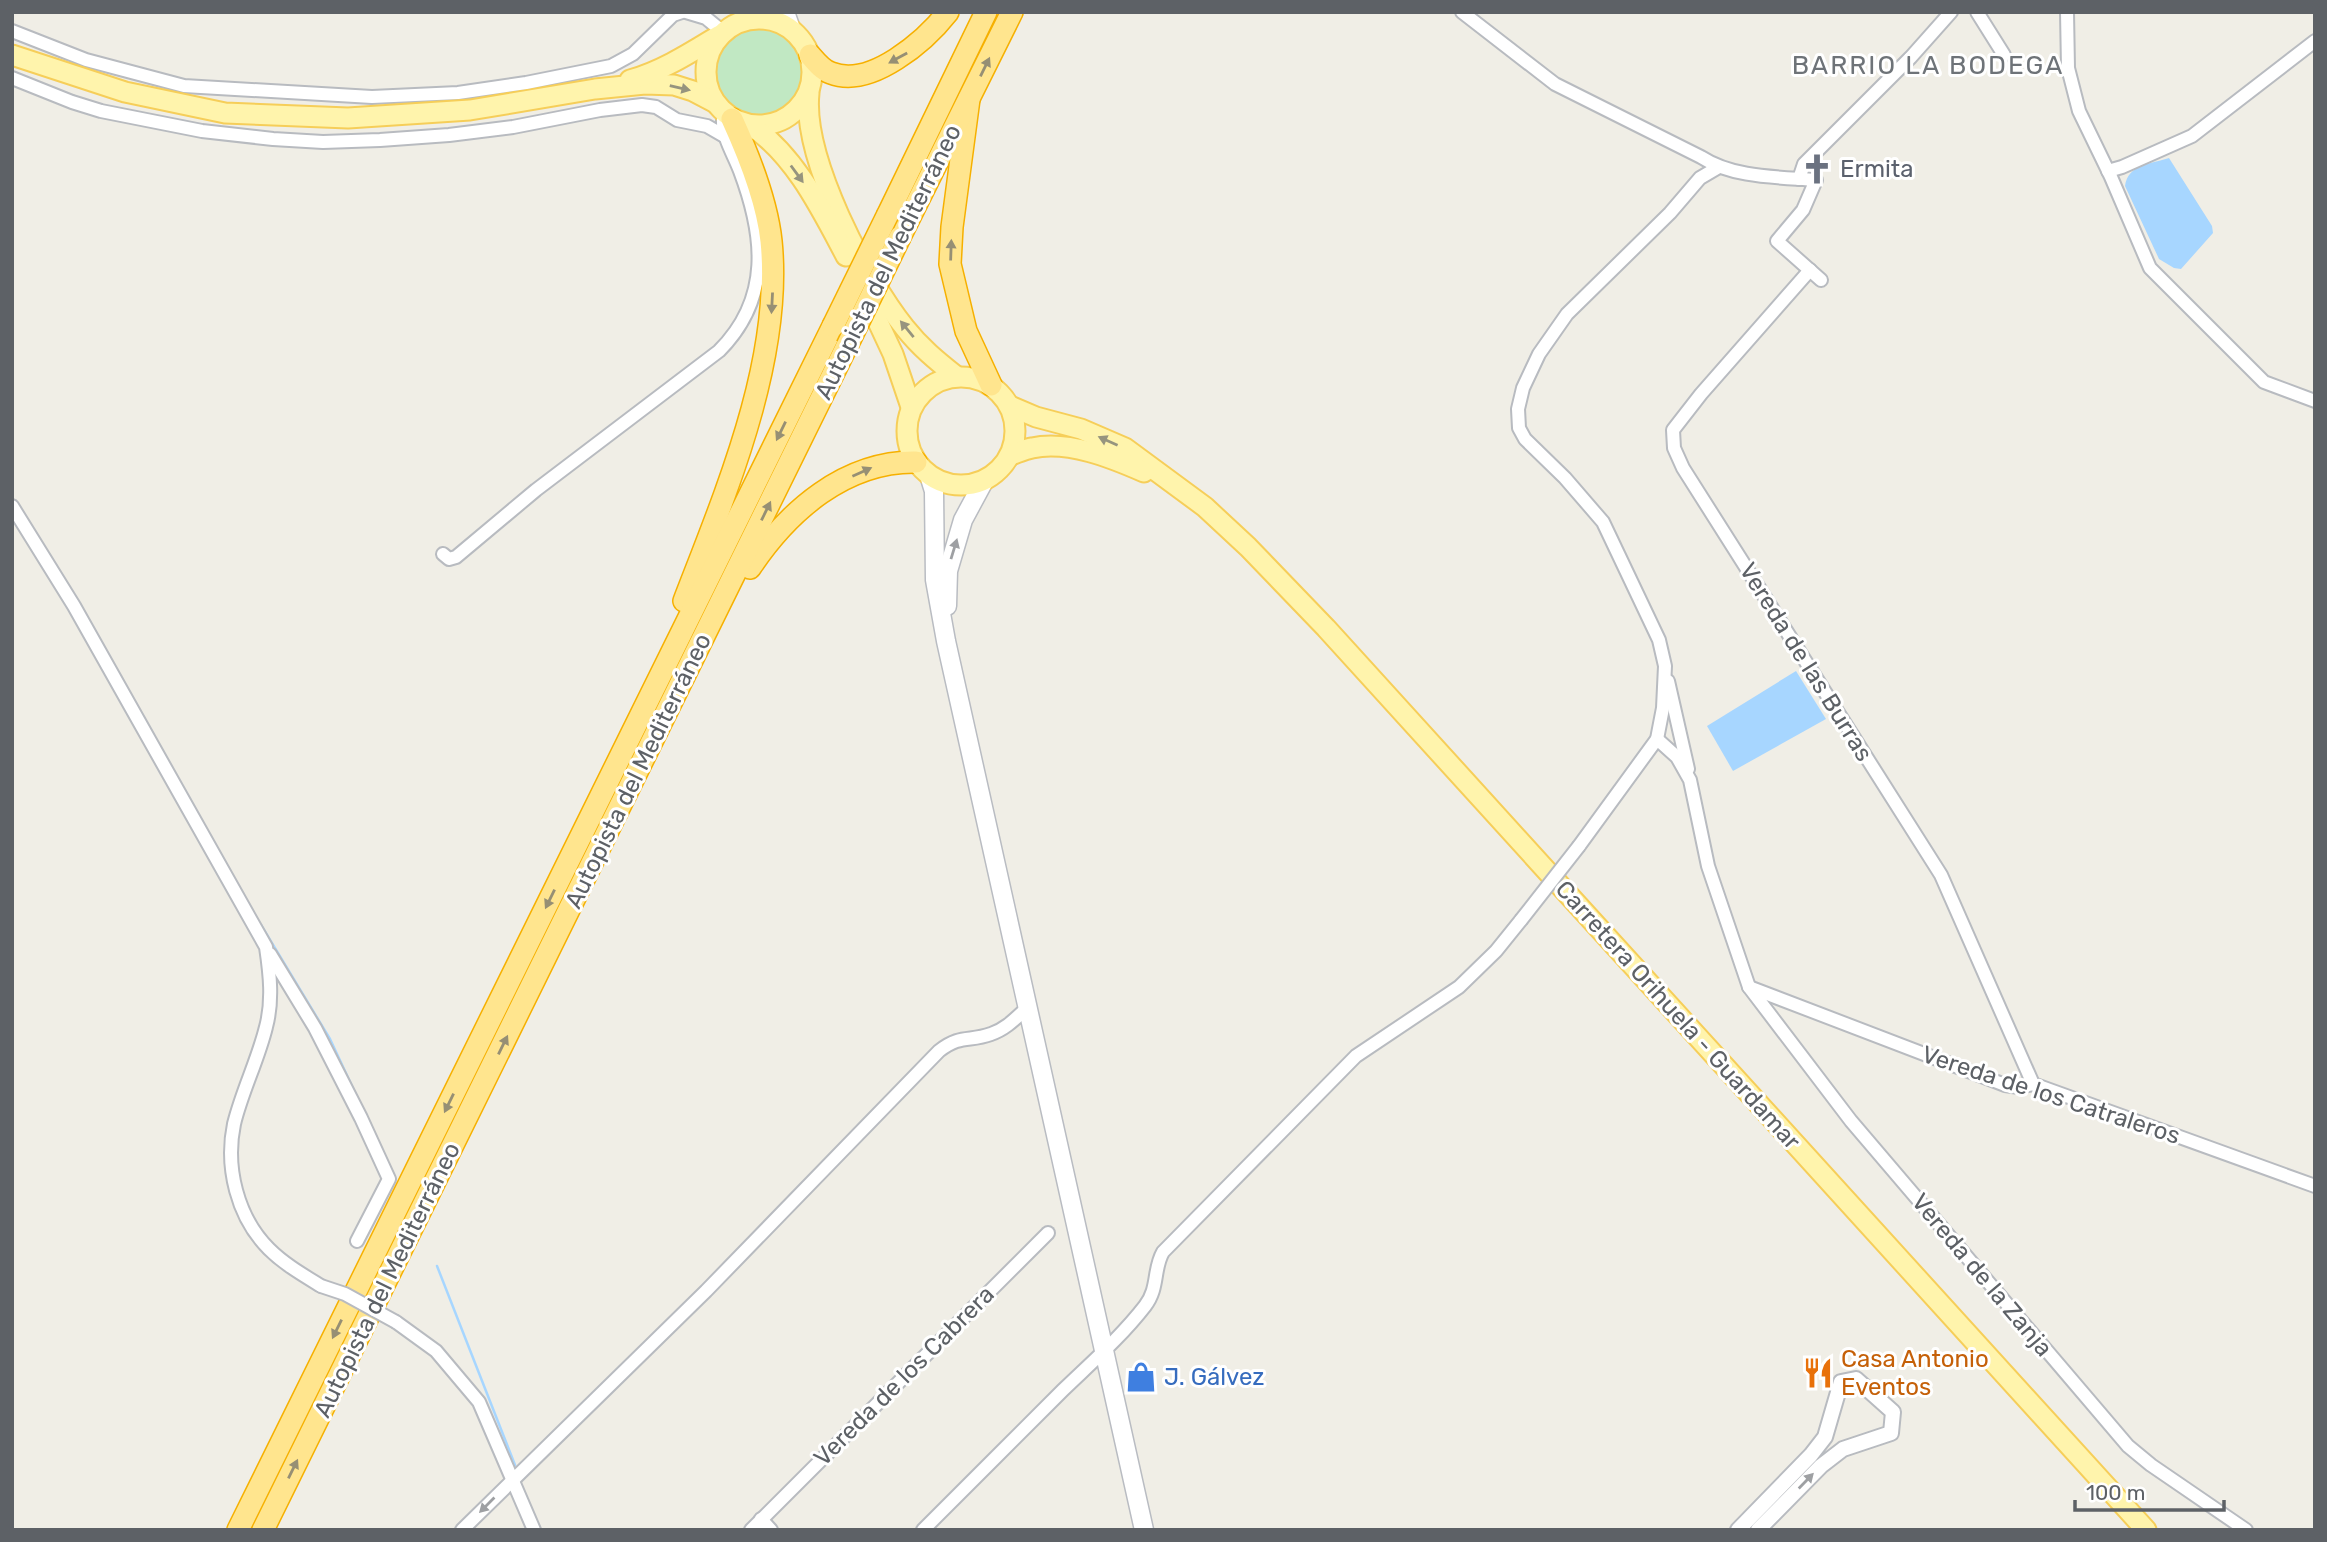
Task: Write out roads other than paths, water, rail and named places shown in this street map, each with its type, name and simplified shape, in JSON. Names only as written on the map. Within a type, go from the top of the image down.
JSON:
[{"type":"highway","points":[[810,55],[819,66],[831,74],[844,75],[876,69],[906,54],[925,38],[948,12]]},
{"type":"highway","name":"Autopista del Mediterráneo","points":[[238,1530],[986,12]]},
{"type":"highway","name":"Autopista del Mediterráneo","points":[[263,1530],[1012,12]]},
{"type":"highway","points":[[969,99],[952,227],[950,264],[966,331],[991,384]]},
{"type":"highway","points":[[658,682],[678,618],[732,470],[762,369],[771,324],[773,277],[770,237],[746,149],[727,118]]},
{"type":"highway","points":[[647,753],[702,659],[745,576],[768,542],[800,508],[830,486],[871,467],[893,462],[923,469]]},
{"type":"main road","points":[[595,89],[643,76],[680,59],[746,16],[788,21],[810,55],[813,72],[807,110],[817,159],[850,237],[905,328],[928,354],[956,376]]},
{"type":"main road","points":[[721,34],[710,50],[705,68],[707,85],[727,118],[765,125],[787,118],[803,102],[810,89]]},
{"type":"main road","points":[[12,55],[125,92],[225,113],[348,118],[470,110],[595,89],[645,84],[674,86],[693,91],[727,118],[763,134],[802,179],[878,320],[911,407]]},
{"type":"main road","points":[[923,469],[946,483],[964,485],[984,481],[1000,470],[1011,455],[1016,431],[1010,406],[991,384],[973,377],[956,376],[938,381],[922,393],[911,407],[906,427],[908,444],[934,491],[935,580],[946,641],[1144,1530]]},
{"type":"main road","name":"Carretera Orihuela - Guardamar","points":[[1010,406],[1036,417],[1081,429],[1125,448],[1205,507],[1248,547],[1326,628],[2146,1530]]},
{"type":"main road","name":"Carretera Orihuela - Guardamar","points":[[1011,455],[1033,447],[1054,447],[1101,456],[1158,478],[1205,507]]},
{"type":"main road","points":[[946,641],[948,571],[963,520],[984,481]]},
{"type":"street","points":[[12,31],[86,60],[184,86],[372,97],[458,93],[611,66],[633,54],[673,15],[684,12],[706,18],[721,34]]},
{"type":"street","points":[[1462,12],[1555,84],[1717,167],[1816,180],[1803,210],[1776,241],[1821,280]]},
{"type":"street","points":[[1799,179],[1804,163],[1951,12]]},
{"type":"street","points":[[1977,12],[2004,55]]},
{"type":"street","points":[[2067,12],[2068,68],[2079,111],[2108,170],[2150,268],[2264,382],[2315,401]]},
{"type":"street","points":[[2108,170],[2122,167],[2192,136],[2315,41]]},
{"type":"street","points":[[12,78],[101,111],[202,131],[323,142],[449,135],[642,105],[656,107],[677,120],[702,125],[727,118]]},
{"type":"street","points":[[702,125],[727,118]]},
{"type":"street","points":[[443,554],[449,559],[456,557],[536,490],[719,351],[734,336],[753,295],[760,252],[749,194],[727,118]]},
{"type":"street","name":"Vereda de la Zanja","points":[[1717,167],[1700,178],[1670,213],[1567,314],[1539,354],[1523,388],[1518,409],[1519,428],[1525,439],[1565,478],[1603,522],[1659,640],[1709,866],[1749,987],[1851,1121],[2128,1446],[2151,1465],[2246,1530]]},
{"type":"street","name":"Vereda de las Burras","points":[[1810,270],[1701,394],[1673,430],[1674,448],[1683,468],[1941,875],[2033,1084]]},
{"type":"street","points":[[12,506],[80,617],[266,947],[315,1028],[361,1118],[389,1179],[357,1241]]},
{"type":"street","points":[[923,1530],[1104,1351],[1145,1306],[1157,1279],[1157,1262],[1163,1252],[1356,1056],[1459,987],[1496,951],[1579,846],[1657,739],[1663,708],[1665,666]]},
{"type":"street","points":[[1657,739],[1677,757],[1690,780]]},
{"type":"street","points":[[266,947],[271,991],[267,1026],[230,1145],[238,1201],[250,1225],[268,1248],[291,1267],[321,1286],[345,1294],[396,1322],[436,1351],[479,1402],[534,1530]]},
{"type":"street","name":"Vereda de los Catraleros","points":[[1749,987],[2005,1085],[2019,1087],[2033,1084],[2315,1186]]},
{"type":"street","points":[[462,1530],[706,1291],[939,1051],[952,1041],[988,1035],[1003,1029],[1027,1008]]},
{"type":"street","name":"Vereda de los Cabrera","points":[[751,1530],[1048,1233]]},
{"type":"street","points":[[1738,1530],[1811,1455],[1825,1437],[1841,1382],[1856,1379],[1893,1412],[1891,1433],[1843,1449],[1821,1466],[1758,1530]]},
{"type":"street","points":[[761,1519],[771,1530]]},
{"type":"water","points":[[2169,158],[2212,226],[2213,233],[2181,269],[2159,259],[2125,186],[2135,169]]},
{"type":"water","points":[[1796,671],[1826,719],[1733,771],[1707,726]]},
{"type":"waterway","points":[[261,925],[330,1039],[358,1099]]},
{"type":"waterway","points":[[437,1266],[515,1465]]},
{"type":"place","name":"Ermita","points":[[1817,169]]},
{"type":"place","name":"Casa Antonio Eventos","points":[[1818,1373]]},
{"type":"place","name":"J. Gálvez","points":[[1141,1377]]},
{"type":"district","name":"BARRIO LA BODEGA","points":[[1928,65]]}]
